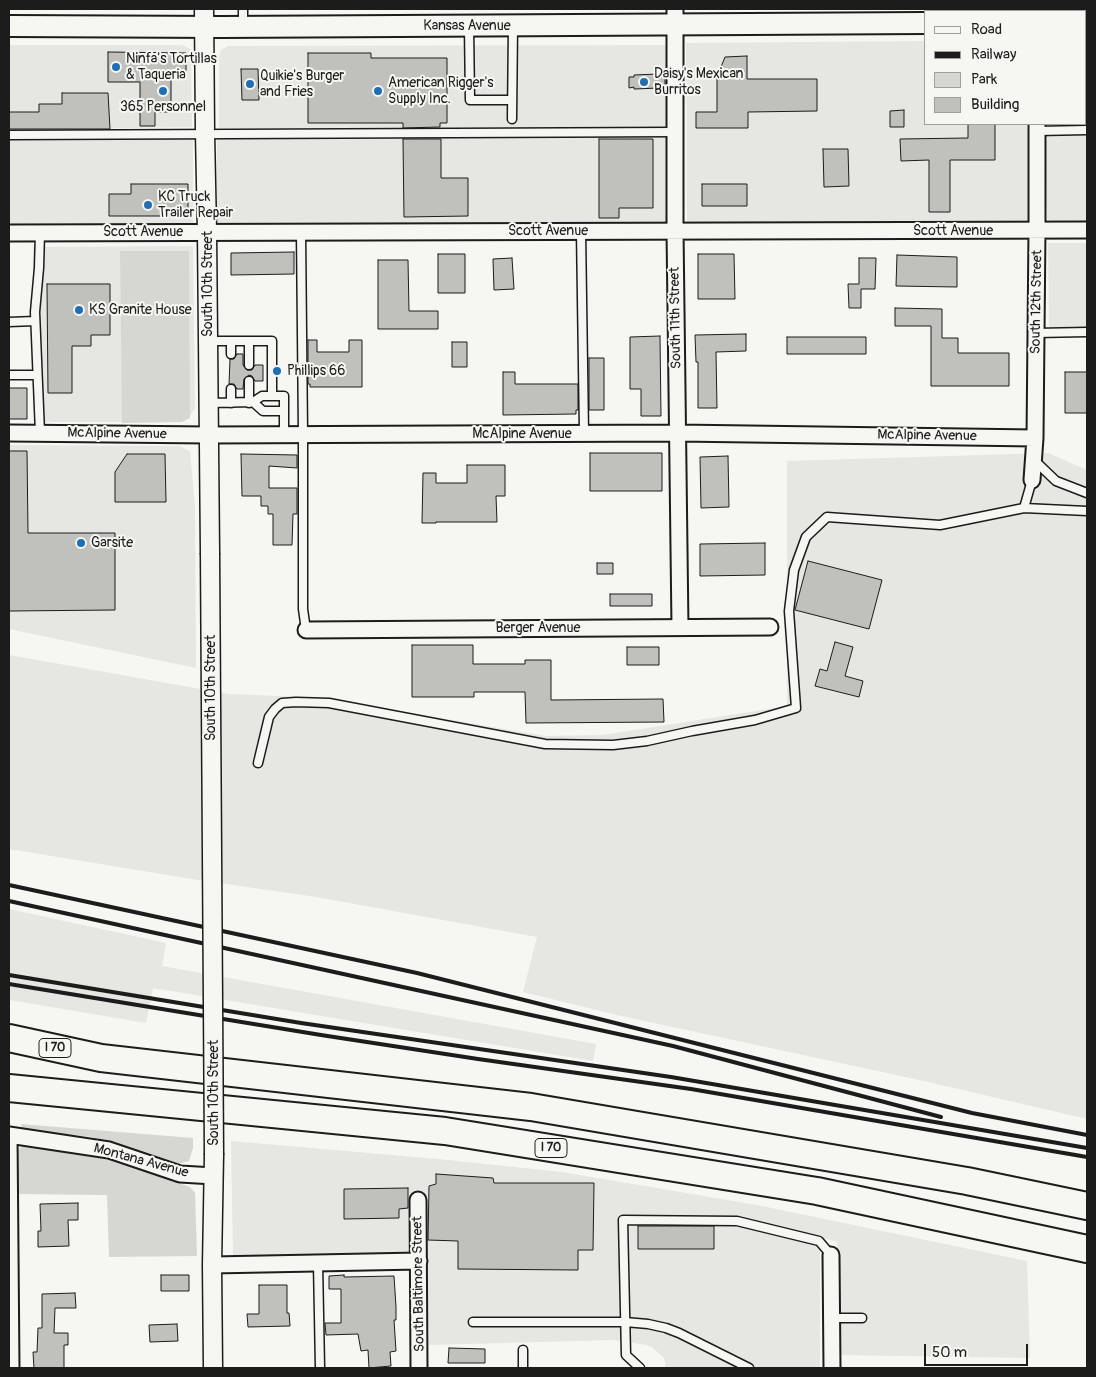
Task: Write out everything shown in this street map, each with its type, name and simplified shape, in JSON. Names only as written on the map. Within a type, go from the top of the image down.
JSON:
[{"type":"highway","name":"I 70","points":[[9,1038],[101,1058],[531,1107],[967,1181],[1087,1206]]},
{"type":"highway","points":[[9,1054],[101,1058]]},
{"type":"highway","name":"I 70","points":[[9,1088],[445,1131],[817,1190],[1087,1249]]},
{"type":"main road","name":"Kansas Avenue","points":[[9,26],[204,18],[469,26],[513,26],[675,17],[924,23]]},
{"type":"street","name":"South 11th Street","points":[[675,17],[675,231],[680,627]]},
{"type":"street","name":"South 10th Street","points":[[204,18],[210,552],[214,1155],[213,1368]]},
{"type":"street","name":"South 12th Street","points":[[1032,480],[1035,438],[1038,230],[1037,128]]},
{"type":"street","name":"Scott Avenue","points":[[9,233],[1087,230]]},
{"type":"street","name":"McAlpine Avenue","points":[[9,433],[209,435],[678,433],[1035,438]]},
{"type":"street","name":"Berger Avenue","points":[[306,630],[770,627]]},
{"type":"street","name":"Montana Avenue","points":[[9,1135],[109,1150],[180,1174],[214,1176]]},
{"type":"street","points":[[9,1135],[11,1368]]},
{"type":"street","name":"South Baltimore Street","points":[[418,1200],[419,1368]]},
{"type":"street","points":[[831,1255],[832,1368]]},
{"type":"street","points":[[212,1265],[418,1261]]},
{"type":"lane","points":[[469,26],[470,100],[512,100]]},
{"type":"lane","points":[[512,119],[513,26]]},
{"type":"lane","points":[[1037,128],[1087,130]]},
{"type":"lane","points":[[9,134],[675,132]]},
{"type":"lane","points":[[581,231],[584,433]]},
{"type":"lane","points":[[40,232],[35,321],[40,433]]},
{"type":"lane","points":[[302,232],[303,609],[306,630]]},
{"type":"lane","points":[[9,322],[35,321]]},
{"type":"lane","points":[[1036,333],[1087,332]]},
{"type":"lane","points":[[208,341],[272,341],[272,396]]},
{"type":"lane","points":[[231,341],[231,354]]},
{"type":"lane","points":[[249,341],[249,365]]},
{"type":"lane","points":[[9,375],[37,375]]},
{"type":"lane","points":[[249,381],[251,403]]},
{"type":"lane","points":[[231,389],[231,403]]},
{"type":"lane","points":[[208,403],[251,403],[262,396],[284,396],[284,434]]},
{"type":"lane","points":[[251,403],[263,411],[284,411]]},
{"type":"lane","points":[[1034,460],[1056,481],[1087,493]]},
{"type":"lane","points":[[1024,508],[1032,480]]},
{"type":"lane","points":[[258,763],[269,717],[282,703],[329,703],[544,744],[613,745],[647,741],[755,720],[796,708],[789,611],[794,570],[806,537],[827,516],[940,525],[1024,508],[1087,511]]},
{"type":"lane","points":[[640,1368],[626,1355],[623,1220],[737,1221],[819,1241],[831,1255]]},
{"type":"lane","points":[[318,1263],[320,1368]]},
{"type":"lane","points":[[832,1318],[862,1318]]},
{"type":"lane","points":[[473,1322],[625,1322],[648,1324],[666,1328],[749,1368]]},
{"type":"lane","points":[[523,1350],[523,1368]]},
{"type":"shaded area","points":[[924,41],[924,125],[1027,125],[1027,221],[687,223],[686,43]]},
{"type":"shaded area","points":[[1087,43],[1087,221],[1049,221],[1047,218],[1046,125],[1086,125]]},
{"type":"shaded area","points":[[9,45],[182,45],[187,47],[191,50],[192,127],[9,130]]},
{"type":"shaded area","points":[[666,45],[666,127],[219,128],[219,56],[221,50],[228,46]]},
{"type":"shaded area","points":[[666,136],[667,224],[217,224],[217,137]]},
{"type":"shaded area","points":[[193,137],[193,224],[9,225],[9,138]]},
{"type":"shaded area","points":[[1048,243],[1087,243],[1087,327],[1049,327]]},
{"type":"shaded area","points":[[193,246],[195,408],[189,418],[178,422],[34,422],[33,247]]},
{"type":"shaded area","points":[[9,445],[180,446],[190,451],[195,506],[196,668],[9,629]]},
{"type":"shaded area","points":[[1048,453],[1087,470],[1087,1119],[924,1081],[617,1015],[523,992],[537,937],[316,897],[9,849],[9,655],[229,694],[325,698],[545,736],[603,735],[787,706],[787,461]]},
{"type":"shaded area","points":[[9,909],[166,943],[162,966],[596,1044],[593,1061],[153,988],[146,1023],[9,1000]]},
{"type":"shaded area","points":[[231,1141],[562,1172],[757,1205],[1027,1261],[1030,1358],[839,1355],[837,1242],[820,1237],[820,1368],[666,1368],[664,1358],[652,1347],[615,1340],[429,1345],[427,1255],[236,1260],[233,1257]]},
{"type":"green space","points":[[120,251],[189,251],[190,418],[182,422],[122,423]]},
{"type":"green space","points":[[21,1124],[193,1138],[193,1148],[189,1161],[178,1164],[92,1137],[23,1130]]},
{"type":"green space","points":[[24,1144],[97,1154],[190,1187],[195,1193],[197,1256],[109,1257],[107,1195],[16,1194],[16,1153]]},
{"type":"building","points":[[108,52],[186,53],[186,71],[171,71],[171,112],[155,112],[155,126],[140,126],[140,82],[108,82]]},
{"type":"building","name":"American Rigger's Supply Inc.","points":[[308,53],[371,53],[371,58],[447,58],[447,123],[440,123],[440,127],[403,128],[403,123],[308,123]]},
{"type":"building","points":[[747,56],[747,79],[817,79],[817,111],[748,112],[748,128],[696,128],[696,112],[717,112],[717,77],[725,57]]},
{"type":"building","name":"Quikie's Burger and Fries","points":[[241,69],[258,69],[259,100],[242,100]]},
{"type":"building","name":"Daisy's Mexican Burritos","points":[[659,74],[659,77],[665,77],[665,86],[659,86],[659,88],[629,88],[629,77]]},
{"type":"building","points":[[62,93],[108,93],[110,129],[9,129],[9,112],[39,112],[39,104],[62,104]]},
{"type":"building","points":[[904,110],[904,127],[890,127],[890,111]]},
{"type":"building","points":[[968,125],[995,125],[995,160],[950,160],[950,212],[929,212],[929,160],[901,161],[900,139],[968,138]]},
{"type":"building","points":[[403,139],[441,139],[441,178],[468,178],[468,216],[404,217]]},
{"type":"building","points":[[599,139],[653,139],[653,208],[619,208],[619,218],[599,218]]},
{"type":"building","points":[[823,149],[848,149],[849,186],[824,187]]},
{"type":"building","name":"KC Truck Trailer Repair","points":[[131,184],[188,184],[188,216],[109,216],[109,194],[131,194]]},
{"type":"building","points":[[702,184],[747,184],[747,206],[702,206]]},
{"type":"building","points":[[294,252],[294,274],[231,275],[231,253]]},
{"type":"building","points":[[438,254],[465,254],[465,293],[438,293]]},
{"type":"building","points":[[698,254],[734,254],[735,299],[698,299]]},
{"type":"building","points":[[897,255],[957,257],[957,287],[896,286]]},
{"type":"building","points":[[512,258],[514,289],[494,290],[493,259]]},
{"type":"building","points":[[859,258],[876,258],[875,289],[861,289],[861,308],[849,308],[848,284],[859,284]]},
{"type":"building","points":[[378,260],[408,260],[409,311],[438,311],[438,329],[378,329]]},
{"type":"building","name":"KS Granite House","points":[[47,284],[110,284],[110,335],[91,335],[91,346],[72,346],[72,393],[48,393]]},
{"type":"building","points":[[895,308],[942,309],[942,338],[958,338],[958,353],[1009,353],[1009,386],[931,386],[931,326],[895,326]]},
{"type":"building","points":[[746,334],[746,351],[716,352],[717,408],[698,408],[698,362],[696,362],[695,335]]},
{"type":"building","points":[[660,336],[661,416],[641,416],[641,389],[630,389],[630,337]]},
{"type":"building","points":[[787,337],[866,337],[866,354],[787,354]]},
{"type":"building","points":[[308,340],[317,340],[317,352],[349,352],[349,340],[362,340],[362,387],[310,387],[310,384],[308,384]]},
{"type":"building","points":[[452,342],[467,342],[467,367],[452,367]]},
{"type":"building","points":[[237,354],[243,354],[243,365],[247,370],[252,370],[255,365],[263,365],[263,381],[255,381],[249,375],[244,379],[243,389],[237,389],[234,384],[229,384],[230,359],[234,359]]},
{"type":"building","points":[[589,358],[604,358],[604,410],[589,410]]},
{"type":"building","points":[[503,372],[515,372],[515,384],[578,384],[578,410],[576,410],[576,414],[503,415]]},
{"type":"building","points":[[1065,372],[1087,372],[1087,413],[1065,413]]},
{"type":"building","points":[[9,388],[27,388],[27,419],[9,419]]},
{"type":"building","name":"Garsite","points":[[9,451],[27,451],[28,533],[115,533],[115,610],[9,611]]},
{"type":"building","points":[[590,453],[662,453],[662,491],[590,491]]},
{"type":"building","points":[[127,454],[165,454],[166,502],[115,502],[115,472]]},
{"type":"building","points":[[241,454],[297,455],[297,468],[269,466],[269,488],[297,488],[297,514],[293,514],[292,545],[273,545],[273,514],[268,514],[268,506],[261,506],[261,496],[242,496]]},
{"type":"building","points":[[728,456],[729,507],[701,508],[700,457]]},
{"type":"building","points":[[467,465],[505,465],[505,496],[496,496],[497,522],[422,523],[423,473],[436,473],[436,483],[467,483]]},
{"type":"building","points":[[765,543],[765,575],[700,576],[700,544]]},
{"type":"building","points":[[808,561],[882,580],[869,629],[795,610]]},
{"type":"building","points":[[597,563],[613,563],[613,574],[597,574]]},
{"type":"building","points":[[610,594],[652,594],[652,606],[610,606]]},
{"type":"building","points":[[835,642],[853,647],[845,676],[863,681],[859,697],[815,686],[820,669],[827,671]]},
{"type":"building","points":[[412,645],[473,645],[473,664],[525,664],[525,660],[551,660],[551,700],[663,699],[664,722],[526,723],[525,692],[474,692],[474,697],[412,697]]},
{"type":"building","points":[[627,647],[659,647],[659,665],[627,665]]},
{"type":"building","points":[[436,1174],[493,1178],[494,1183],[594,1183],[593,1250],[578,1250],[578,1270],[458,1269],[458,1241],[428,1240],[429,1186],[436,1184]]},
{"type":"building","points":[[408,1188],[408,1208],[399,1209],[399,1218],[344,1219],[344,1189]]},
{"type":"building","points":[[78,1203],[78,1220],[68,1220],[69,1246],[38,1247],[38,1231],[41,1231],[40,1204]]},
{"type":"building","points":[[638,1226],[714,1226],[714,1249],[638,1249]]},
{"type":"building","points":[[161,1275],[189,1275],[189,1291],[161,1291]]},
{"type":"building","points":[[344,1275],[344,1277],[394,1276],[396,1351],[390,1352],[391,1366],[369,1368],[368,1350],[361,1351],[358,1334],[326,1335],[325,1323],[341,1323],[341,1289],[329,1289],[329,1276]]},
{"type":"building","points":[[259,1285],[287,1285],[287,1313],[289,1313],[290,1326],[248,1327],[247,1314],[259,1314]]},
{"type":"building","points":[[75,1293],[76,1308],[55,1308],[54,1333],[68,1333],[68,1345],[64,1345],[64,1368],[34,1368],[33,1352],[37,1352],[38,1328],[42,1328],[42,1294]]},
{"type":"building","points":[[177,1324],[178,1341],[150,1342],[149,1325]]},
{"type":"building","points":[[449,1348],[485,1349],[485,1363],[448,1363]]},
{"type":"railway","points":[[9,885],[417,973],[972,1113],[1087,1135]]},
{"type":"railway","points":[[9,901],[673,1046],[941,1117]]},
{"type":"railway","points":[[9,975],[301,1023],[671,1077],[1087,1148]]},
{"type":"railway","points":[[9,984],[321,1035],[691,1089],[1087,1157]]},
{"type":"place","name":"Ninfa's Tortillas & Taqueria","points":[[116,67]]},
{"type":"place","name":"Daisy's Mexican Burritos","points":[[644,82]]},
{"type":"place","name":"Quikie's Burger and Fries","points":[[250,84]]},
{"type":"place","name":"365 Personnel","points":[[163,91]]},
{"type":"place","name":"American Rigger's Supply Inc.","points":[[378,91]]},
{"type":"place","name":"KC Truck Trailer Repair","points":[[148,205]]},
{"type":"place","name":"KS Granite House","points":[[79,310]]},
{"type":"place","name":"Phillips 66","points":[[277,371]]},
{"type":"place","name":"Garsite","points":[[81,543]]}]
